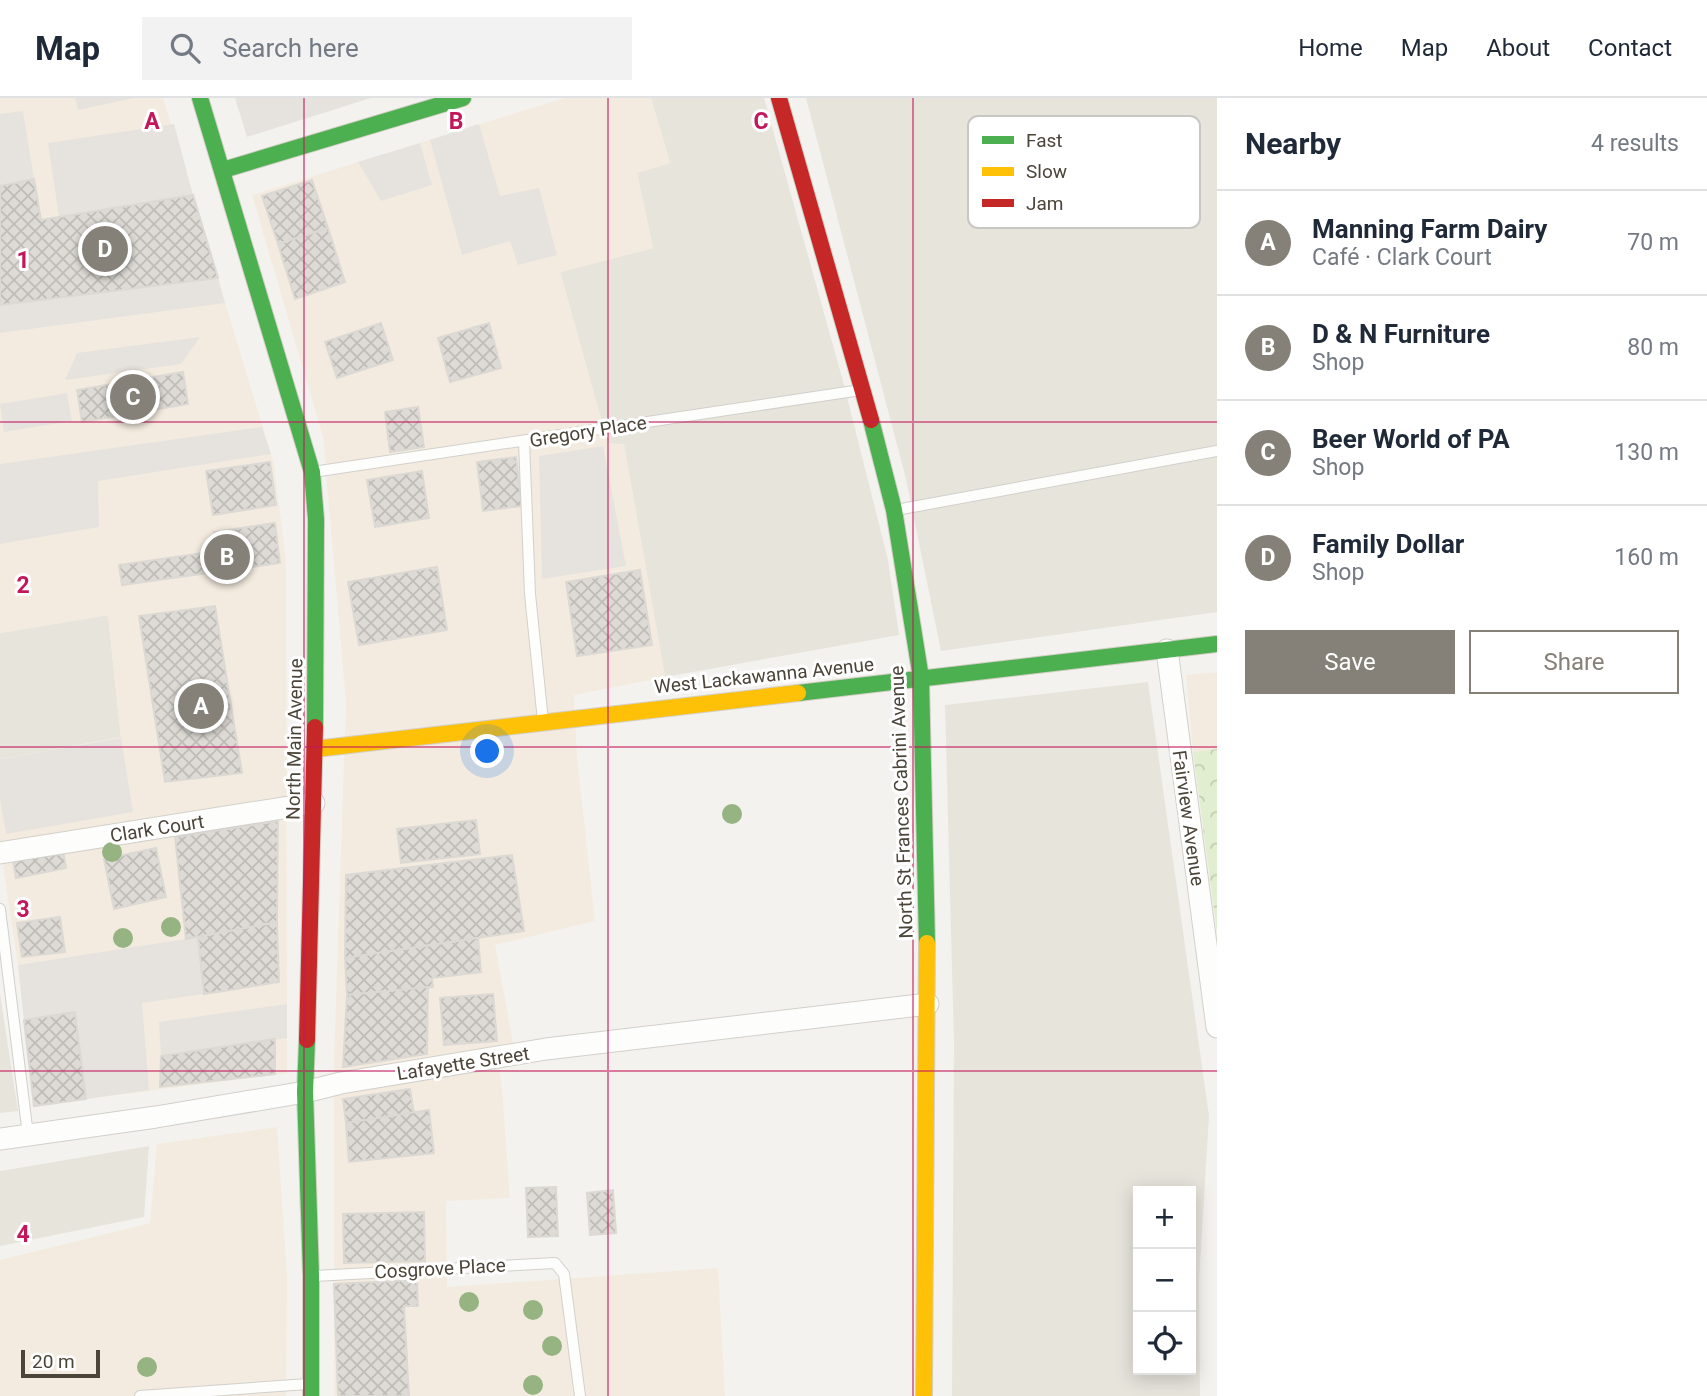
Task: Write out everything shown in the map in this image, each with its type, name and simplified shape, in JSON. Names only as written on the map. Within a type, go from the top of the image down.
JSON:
[{"type":"main road","name":"North Main Avenue","points":[[200,98],[312,472],[317,519],[314,803],[305,1092],[311,1276],[311,1390]]},
{"type":"main road","points":[[223,170],[463,98]]},
{"type":"main road","name":"North St Frances Cabrini Avenue","points":[[779,98],[864,390],[894,510],[921,678],[929,1004],[924,1396]]},
{"type":"main road","name":"West Lackawanna Avenue","points":[[315,749],[1217,644]]},
{"type":"street","name":"Fairview Avenue","points":[[1167,650],[1217,1027]]},
{"type":"street","name":"Clark Court","points":[[0,853],[314,803]]},
{"type":"street","name":"Lafayette Street","points":[[0,1139],[156,1117],[546,1049],[929,1004]]},
{"type":"lane","name":"Gregory Place","points":[[312,472],[864,390]]},
{"type":"lane","points":[[524,441],[530,594],[543,721]]},
{"type":"lane","points":[[894,510],[1217,451]]},
{"type":"lane","points":[[0,909],[28,1135]]},
{"type":"lane","name":"Cosgrove Place","points":[[311,1276],[548,1262],[561,1267],[580,1396]]},
{"type":"lane","points":[[140,1396],[311,1390]]},
{"type":"shaded area","points":[[0,98],[163,98],[274,464],[286,562],[287,1073],[34,1106],[18,965],[0,846],[0,759],[121,737],[108,615],[0,633]]},
{"type":"shaded area","points":[[75,98],[134,98],[78,110]]},
{"type":"shaded area","points":[[235,98],[371,98],[247,137]]},
{"type":"shaded area","points":[[564,98],[651,98],[670,163],[637,173],[653,248],[560,272],[608,443],[624,444],[665,677],[574,695],[577,757],[595,921],[495,945],[514,1048],[497,1052],[510,1198],[446,1201],[447,1287],[718,1268],[725,1396],[334,1396],[334,1059],[346,703],[323,437],[252,195]]},
{"type":"shaded area","points":[[651,98],[764,98],[843,381],[888,560],[899,635],[665,677],[624,445],[608,444],[560,272],[653,248],[637,173],[670,163]]},
{"type":"shaded area","points":[[806,98],[1217,98],[1217,612],[941,651],[906,479]]},
{"type":"shaded area","points":[[23,111],[34,179],[0,186],[0,114]]},
{"type":"shaded area","points":[[174,124],[193,195],[59,217],[48,143]]},
{"type":"shaded area","points":[[479,124],[500,196],[539,188],[557,255],[518,265],[510,241],[462,255],[430,140]]},
{"type":"shaded area","points":[[420,143],[432,185],[381,201],[358,162]]},
{"type":"shaded area","points":[[218,278],[225,303],[0,333],[0,305]]},
{"type":"shaded area","points":[[200,337],[181,364],[65,380],[77,353]]},
{"type":"shaded area","points":[[67,393],[72,421],[4,432],[0,404]]},
{"type":"shaded area","points":[[262,427],[271,454],[98,481],[99,527],[0,544],[0,464]]},
{"type":"shaded area","points":[[603,446],[626,566],[542,579],[539,456]]},
{"type":"shaded area","points":[[108,615],[121,738],[0,759],[0,633]]},
{"type":"shaded area","points":[[1217,672],[1217,749],[1193,752],[1186,675]]},
{"type":"shaded area","points":[[1148,682],[1209,1116],[1199,1281],[1200,1396],[952,1396],[954,1043],[945,705]]},
{"type":"shaded area","points":[[121,738],[133,812],[6,834],[0,799],[0,759]]},
{"type":"shaded area","points":[[198,937],[204,994],[142,1003],[149,1090],[86,1099],[75,1012],[24,1020],[18,965]]},
{"type":"shaded area","points":[[0,994],[18,1111],[0,1113]]},
{"type":"shaded area","points":[[287,1004],[287,1038],[161,1056],[159,1022]]},
{"type":"shaded area","points":[[277,1127],[287,1276],[286,1396],[0,1396],[0,1260],[150,1223],[157,1144]]},
{"type":"shaded area","points":[[149,1146],[144,1217],[0,1246],[0,1171]]},
{"type":"green space","points":[[1217,749],[1217,932],[1193,752]]},
{"type":"building","points":[[34,179],[41,220],[193,195],[218,278],[0,305],[0,186]]},
{"type":"building","points":[[312,180],[328,228],[278,244],[262,196]]},
{"type":"building","points":[[328,228],[345,282],[295,299],[278,244]]},
{"type":"building","points":[[381,323],[393,360],[337,378],[325,342]]},
{"type":"building","points":[[489,323],[501,368],[450,382],[438,338]]},
{"type":"building","points":[[183,372],[188,404],[82,422],[77,390]]},
{"type":"building","points":[[418,407],[424,447],[390,452],[385,412]]},
{"type":"building","points":[[516,457],[522,506],[483,511],[477,462]]},
{"type":"building","points":[[270,462],[276,505],[213,515],[206,471]]},
{"type":"building","points":[[422,471],[429,518],[375,527],[367,480]]},
{"type":"building","points":[[275,523],[280,563],[122,585],[119,565],[217,551],[214,532]]},
{"type":"building","points":[[437,567],[447,630],[359,645],[348,582]]},
{"type":"building","points":[[640,570],[652,645],[577,656],[566,582]]},
{"type":"building","points":[[215,606],[242,773],[165,782],[139,616]]},
{"type":"building","points":[[476,820],[480,854],[401,863],[397,829]]},
{"type":"building","points":[[278,821],[277,922],[186,939],[175,837]]},
{"type":"building","points":[[62,845],[66,868],[16,878],[12,855]]},
{"type":"building","points":[[156,848],[166,897],[114,909],[104,859]]},
{"type":"building","points":[[512,855],[524,931],[345,958],[346,875]]},
{"type":"building","points":[[60,917],[65,952],[22,957],[17,923]]},
{"type":"building","points":[[277,922],[279,982],[204,994],[198,937]]},
{"type":"building","points":[[478,938],[481,972],[432,978],[433,987],[347,995],[345,958]]},
{"type":"building","points":[[428,987],[427,1054],[343,1067],[347,995]]},
{"type":"building","points":[[493,994],[497,1041],[444,1045],[440,998]]},
{"type":"building","points":[[75,1012],[86,1099],[34,1106],[24,1020]]},
{"type":"building","points":[[275,1039],[275,1074],[160,1087],[161,1056]]},
{"type":"building","points":[[410,1089],[414,1113],[346,1123],[343,1099]]},
{"type":"building","points":[[429,1110],[434,1153],[349,1162],[346,1123]]},
{"type":"building","points":[[556,1187],[558,1236],[528,1237],[526,1188]]},
{"type":"building","points":[[613,1190],[616,1233],[590,1235],[587,1193]]},
{"type":"building","points":[[424,1212],[425,1261],[344,1263],[343,1214]]},
{"type":"building","points":[[417,1280],[418,1306],[404,1306],[409,1396],[338,1396],[334,1284]]},
{"type":"traffic: fast","points":[[200,98],[312,472],[316,519],[315,727]]},
{"type":"traffic: fast","points":[[223,170],[463,98]]},
{"type":"traffic: fast","points":[[871,420],[894,510],[921,678],[927,943]]},
{"type":"traffic: fast","points":[[798,693],[1217,644]]},
{"type":"traffic: fast","points":[[307,1040],[305,1092],[311,1276],[311,1396]]},
{"type":"traffic: slow","points":[[315,749],[798,693]]},
{"type":"traffic: slow","points":[[924,1396],[927,943]]},
{"type":"traffic: jam","points":[[779,98],[871,420]]},
{"type":"traffic: jam","points":[[307,1040],[315,727]]},
{"type":"place","name":"Family Dollar","points":[[105,249]]},
{"type":"place","name":"Beer World of PA","points":[[133,397]]},
{"type":"place","name":"D & N Furniture","points":[[227,557]]},
{"type":"place","name":"Manning Farm Dairy","points":[[201,706]]}]
